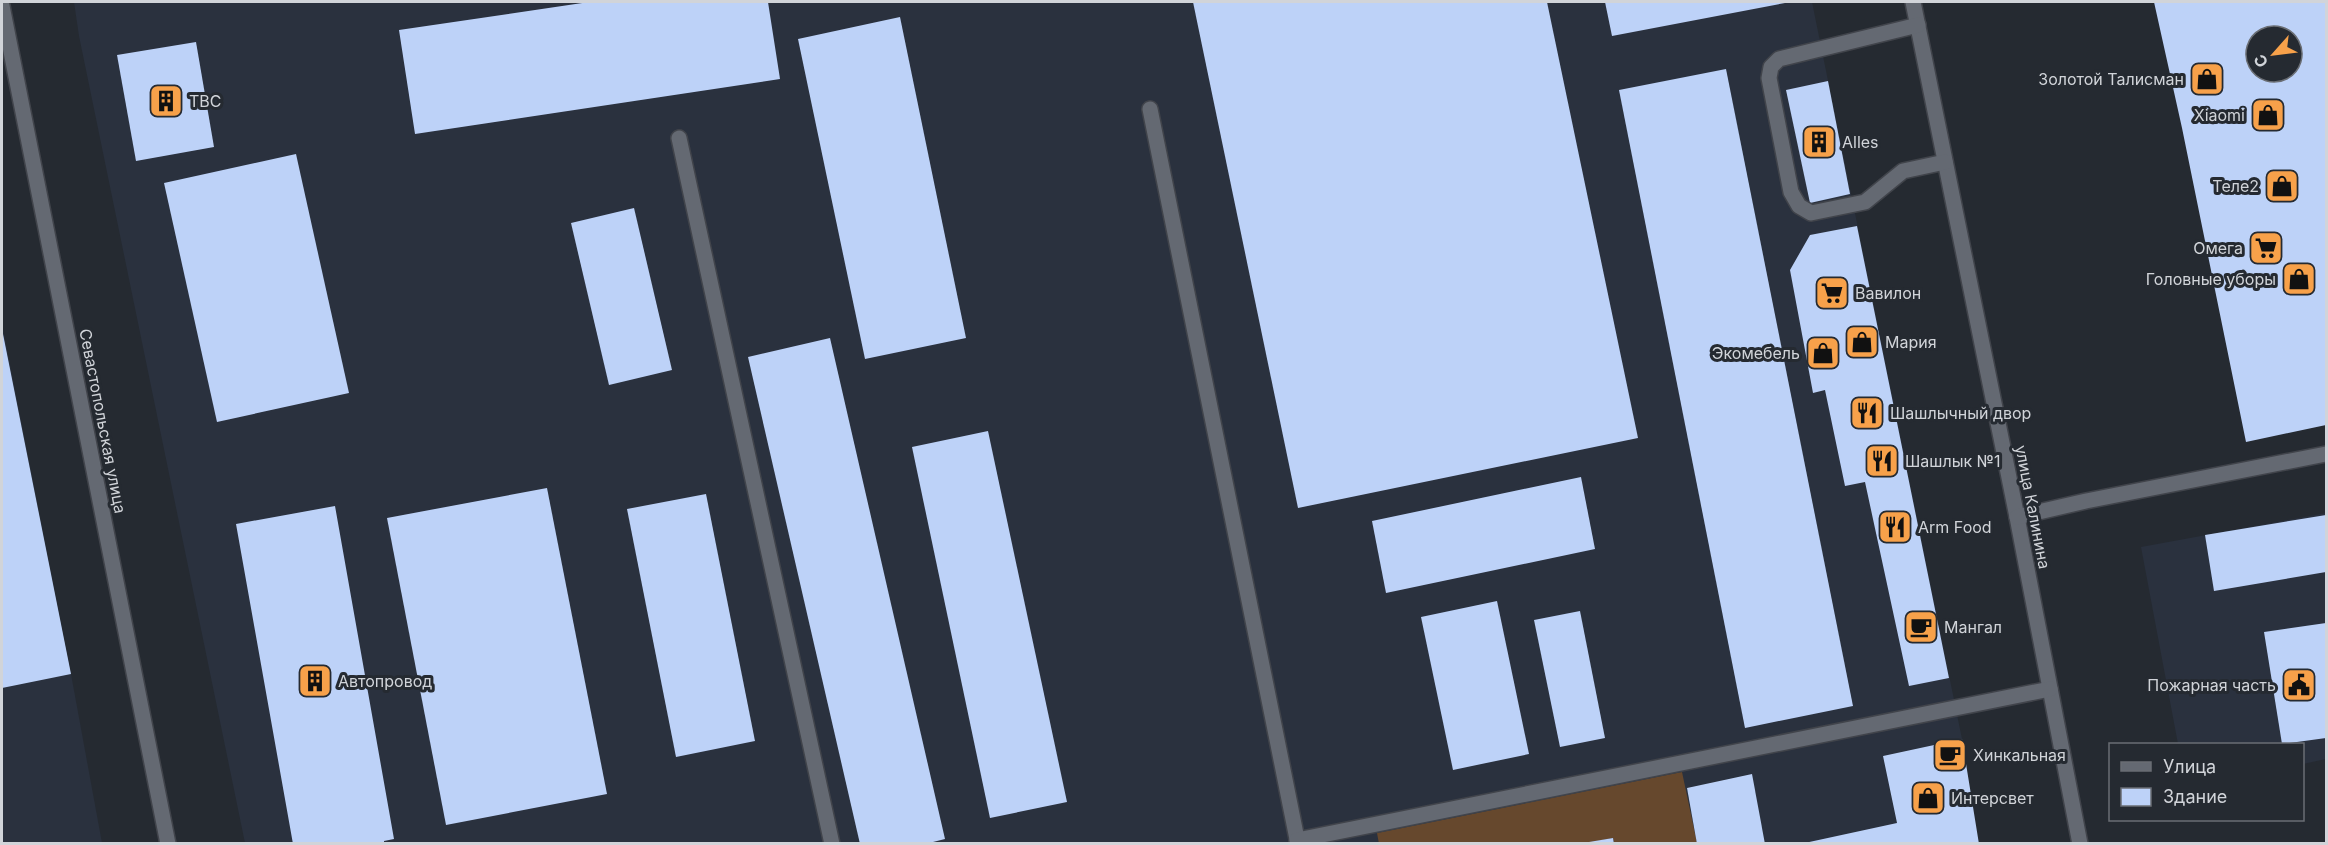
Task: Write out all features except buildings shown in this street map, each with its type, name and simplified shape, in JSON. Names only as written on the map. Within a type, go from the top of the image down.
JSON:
[{"type":"street","name":"улица Калинина","points":[[1913,2],[2080,843]]},
{"type":"street","name":"Севастопольская улица","points":[[2,6],[168,843]]},
{"type":"street","points":[[1918,26],[1779,59],[1771,67],[1769,78],[1791,192],[1799,206],[1811,213],[1865,202],[1903,171],[1945,162]]},
{"type":"street","points":[[1150,109],[1297,842],[2050,689]]},
{"type":"street","points":[[678,138],[832,843]]},
{"type":"street","points":[[2017,517],[2086,501],[2326,454]]},
{"type":"shaded area","points":[[74,2],[1812,2],[1962,739],[1883,756],[1901,843],[1765,843],[1751,774],[1687,788],[1697,844],[1614,843],[1613,838],[1583,844],[245,843],[79,36]]},
{"type":"shaded area","points":[[2,324],[71,674],[102,843],[2,843]]},
{"type":"shaded area","points":[[2326,513],[2326,759],[2304,764],[2304,743],[2178,743],[2141,547]]},
{"type":"shaded area","points":[[1682,772],[1697,843],[1614,843],[1613,838],[1583,844],[1379,844],[1377,833]]},
{"type":"place","name":"Золотой Талисман","points":[[2207,79]]},
{"type":"place","name":"ТВС","points":[[166,101]]},
{"type":"place","name":"Xiaomi","points":[[2268,115]]},
{"type":"place","name":"Alles","points":[[1819,142]]},
{"type":"place","name":"Теле2","points":[[2282,186]]},
{"type":"place","name":"Омега","points":[[2266,248]]},
{"type":"place","name":"Головные уборы","points":[[2299,279]]},
{"type":"place","name":"Вавилон","points":[[1832,293]]},
{"type":"place","name":"Мария","points":[[1862,342]]},
{"type":"place","name":"Экомебель","points":[[1823,353]]},
{"type":"place","name":"Шашлычный двор","points":[[1867,413]]},
{"type":"place","name":"Шашлык №1","points":[[1882,461]]},
{"type":"place","name":"Arm Food","points":[[1895,527]]},
{"type":"place","name":"Мангал","points":[[1921,627]]},
{"type":"place","name":"Автопровод","points":[[315,681]]},
{"type":"place","name":"Пожарная часть","points":[[2299,685]]},
{"type":"place","name":"Хинкальная","points":[[1950,755]]},
{"type":"place","name":"Интерсвет","points":[[1928,798]]}]
